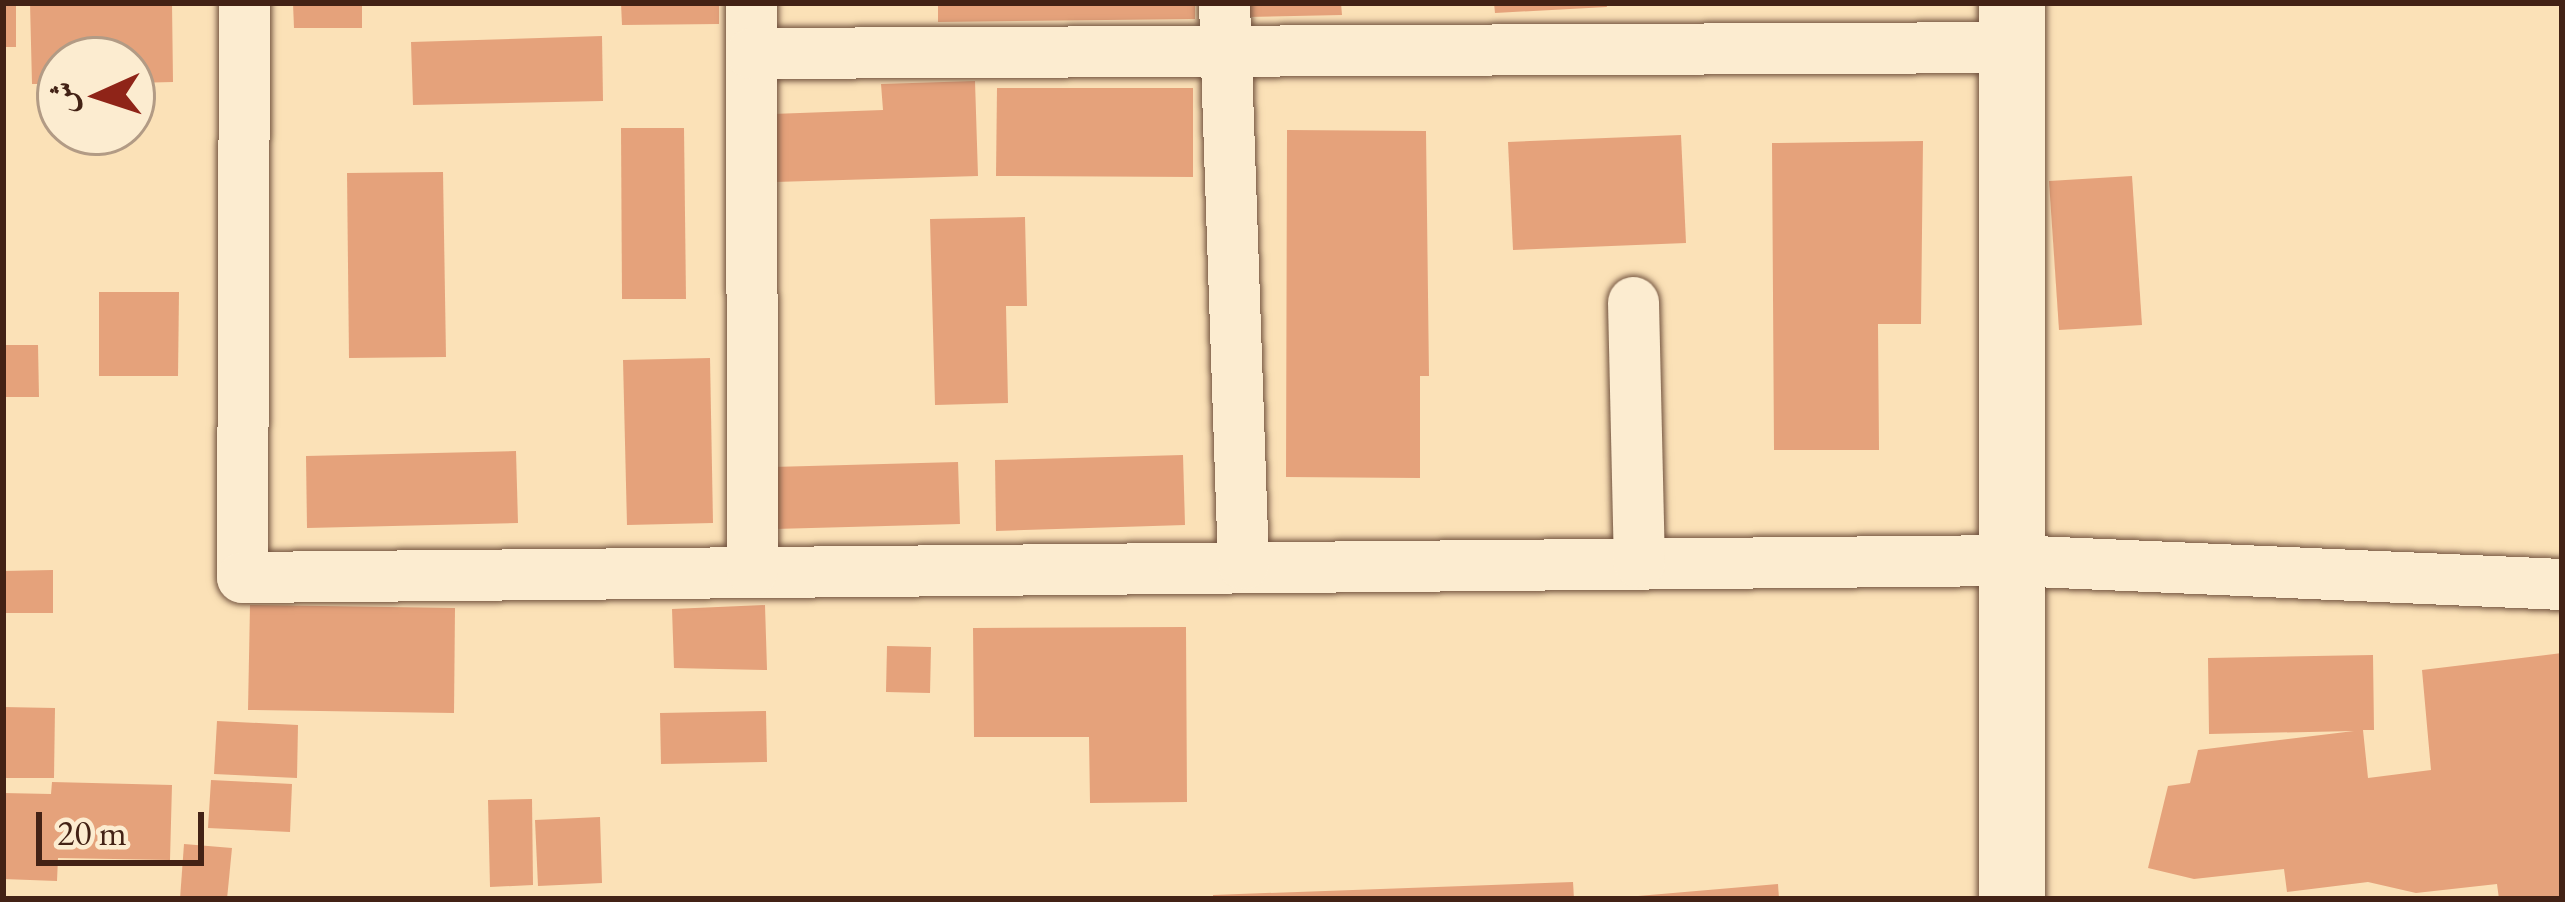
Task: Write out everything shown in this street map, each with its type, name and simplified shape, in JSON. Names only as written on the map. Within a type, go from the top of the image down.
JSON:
[{"type":"main road","points":[[2012,25],[2012,899]]},
{"type":"street","points":[[244,3],[242,577],[2012,560],[2562,584]]},
{"type":"street","points":[[752,570],[751,28],[2012,25]]},
{"type":"street","points":[[1224,27],[1243,564]]},
{"type":"street","points":[[1634,302],[1639,562]]},
{"type":"building","points":[[3,3],[16,3],[16,47],[3,47]]},
{"type":"building","points":[[30,3],[172,3],[173,82],[156,82],[156,36],[36,36],[36,84],[32,84]]},
{"type":"building","points":[[293,3],[362,3],[362,28],[294,28]]},
{"type":"building","points":[[621,3],[719,3],[719,24],[622,25]]},
{"type":"building","points":[[938,3],[1195,3],[1195,19],[938,22]]},
{"type":"building","points":[[1247,3],[1341,3],[1342,15],[1247,17]]},
{"type":"building","points":[[1494,3],[1606,3],[1607,7],[1495,13]]},
{"type":"building","points":[[602,36],[603,101],[413,105],[411,42]]},
{"type":"building","points":[[975,81],[978,176],[775,182],[772,114],[883,110],[881,84]]},
{"type":"building","points":[[997,88],[1193,88],[1193,177],[996,176]]},
{"type":"building","points":[[621,128],[684,128],[686,299],[622,299]]},
{"type":"building","points":[[1287,130],[1426,131],[1429,376],[1420,376],[1420,478],[1286,477]]},
{"type":"building","points":[[1681,135],[1686,243],[1513,250],[1508,142]]},
{"type":"building","points":[[1923,141],[1921,324],[1878,324],[1879,450],[1774,450],[1772,143]]},
{"type":"building","points":[[443,172],[446,357],[349,358],[347,173]]},
{"type":"building","points":[[2132,176],[2142,325],[2059,330],[2049,181]]},
{"type":"building","points":[[1025,217],[1027,306],[1006,306],[1008,403],[935,405],[930,219]]},
{"type":"building","points":[[99,292],[179,292],[178,376],[99,376]]},
{"type":"building","points":[[3,345],[38,345],[39,397],[3,397]]},
{"type":"building","points":[[710,358],[713,523],[627,525],[623,360]]},
{"type":"building","points":[[516,451],[518,523],[307,528],[306,456]]},
{"type":"building","points":[[1183,455],[1185,525],[996,531],[995,460]]},
{"type":"building","points":[[958,462],[960,524],[774,529],[772,467]]},
{"type":"building","points":[[53,570],[53,613],[3,613],[3,571]]},
{"type":"building","points":[[250,605],[455,608],[454,713],[248,710]]},
{"type":"building","points":[[765,605],[767,670],[674,668],[672,609]]},
{"type":"building","points":[[1186,627],[1187,802],[1090,803],[1089,737],[974,737],[973,628]]},
{"type":"building","points":[[887,646],[931,647],[930,693],[886,692]]},
{"type":"building","points":[[2562,653],[2562,896],[2499,899],[2497,884],[2416,893],[2368,882],[2287,892],[2284,869],[2194,879],[2148,868],[2168,786],[2190,783],[2198,750],[2354,731],[2209,734],[2208,658],[2373,655],[2374,730],[2363,730],[2368,778],[2431,770],[2422,670]]},
{"type":"building","points":[[3,707],[55,708],[54,778],[3,778]]},
{"type":"building","points":[[766,711],[767,762],[661,764],[660,713]]},
{"type":"building","points":[[217,721],[298,725],[297,778],[214,774]]},
{"type":"building","points":[[211,780],[292,784],[290,832],[208,828]]},
{"type":"building","points":[[52,782],[172,785],[170,860],[58,858],[57,881],[3,879],[3,793],[51,794]]},
{"type":"building","points":[[532,799],[533,885],[490,887],[488,800]]},
{"type":"building","points":[[600,817],[602,883],[538,886],[535,820]]},
{"type":"building","points":[[184,844],[232,848],[227,899],[180,899]]},
{"type":"building","points":[[1573,882],[1574,899],[1213,899],[1213,895]]},
{"type":"building","points":[[1778,884],[1779,899],[1638,899],[1638,896]]}]
